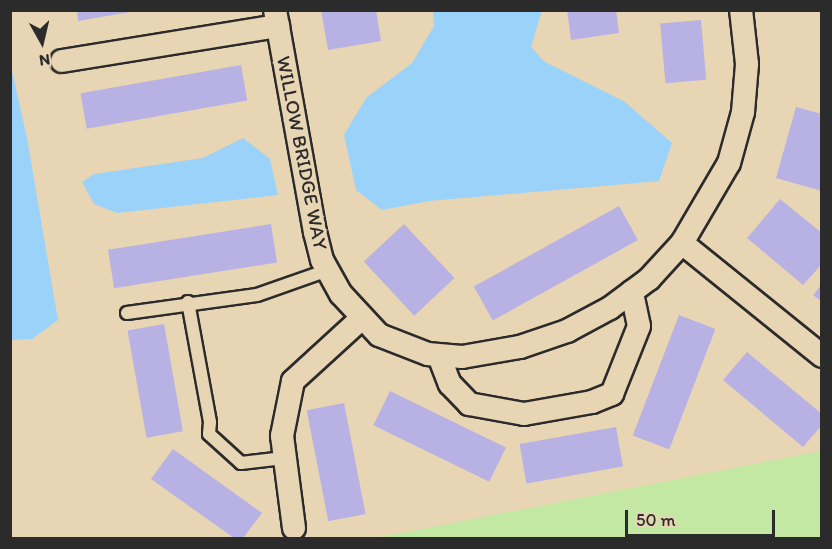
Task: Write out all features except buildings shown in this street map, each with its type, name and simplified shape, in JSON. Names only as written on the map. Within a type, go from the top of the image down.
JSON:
[{"type":"street","name":"WILLOW BRIDGE WAY","points":[[276,18],[315,232],[328,270],[341,294],[379,335],[439,356],[462,357],[520,347],[567,331],[632,292],[682,243],[729,163],[743,112],[747,64],[741,10]]},
{"type":"street","points":[[62,62],[276,18]]},
{"type":"street","points":[[682,243],[822,356]]},
{"type":"street","points":[[439,356],[450,384],[469,404],[524,414],[592,402],[612,394],[639,326],[632,292]]},
{"type":"street","points":[[294,528],[284,458],[284,408],[293,381],[362,319]]},
{"type":"lane","points":[[127,313],[188,302],[257,295],[328,270]]},
{"type":"lane","points":[[188,302],[210,422],[209,434],[241,463],[284,458]]},
{"type":"green space","points":[[821,451],[821,538],[376,538]]},
{"type":"water","points":[[542,10],[531,47],[545,62],[625,102],[672,143],[659,181],[429,201],[382,210],[356,190],[344,135],[366,98],[412,63],[434,26],[433,11]]},
{"type":"water","points":[[11,66],[27,138],[58,320],[32,339],[11,340]]},
{"type":"water","points":[[243,138],[270,159],[278,195],[117,213],[94,204],[82,182],[94,174],[203,158]]}]
